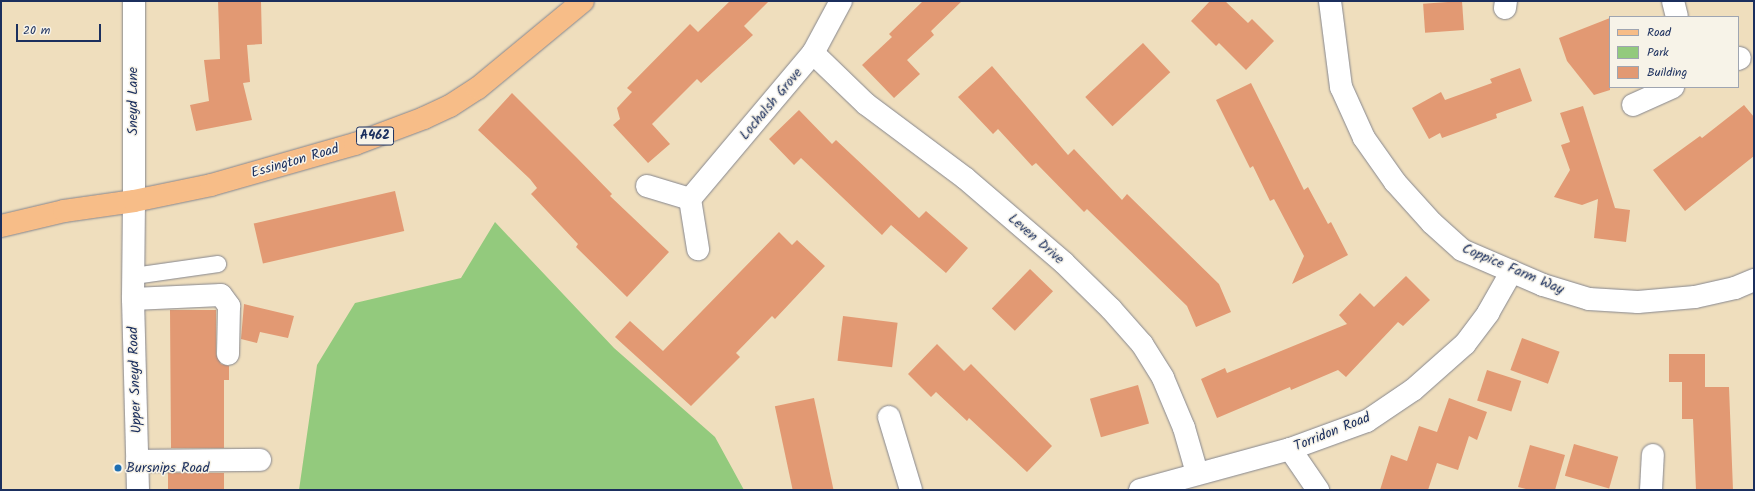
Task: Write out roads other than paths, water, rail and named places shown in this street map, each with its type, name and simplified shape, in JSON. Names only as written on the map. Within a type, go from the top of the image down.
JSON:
[{"type":"main road","name":"Essington Road","points":[[134,201],[211,185],[340,148],[424,118],[450,106],[478,88],[583,1]]},
{"type":"main road","name":"A462","points":[[1,226],[64,211],[134,201]]},
{"type":"street","name":"Sneyd Lane","points":[[134,1],[134,201]]},
{"type":"street","name":"Lochalsh Grove","points":[[690,199],[813,53],[841,1]]},
{"type":"street","name":"Coppice Farm Way","points":[[1330,1],[1340,87],[1364,138],[1395,182],[1432,223],[1462,250],[1543,285],[1589,299],[1638,302],[1695,297],[1735,288],[1754,280]]},
{"type":"street","points":[[1673,1],[1677,16]]},
{"type":"street","name":"Leven Drive","points":[[813,53],[866,104],[965,178],[1064,263],[1111,308],[1142,344],[1163,378],[1184,428],[1197,473]]},
{"type":"street","points":[[1633,105],[1671,88]]},
{"type":"street","points":[[647,186],[690,199],[698,249]]},
{"type":"street","name":"Upper Sneyd Road","points":[[134,201],[133,299],[138,490]]},
{"type":"street","name":"Torridon Road","points":[[1140,490],[1197,473],[1290,449],[1366,421],[1413,390],[1465,344],[1488,313],[1512,271]]},
{"type":"street","points":[[133,299],[221,295],[229,306],[228,354]]},
{"type":"street","points":[[889,417],[911,490]]},
{"type":"street","points":[[1290,449],[1318,490]]},
{"type":"street","points":[[1651,490],[1653,455]]},
{"type":"street","points":[[138,462],[260,460]]},
{"type":"lane","points":[[134,276],[218,264]]},
{"type":"place","name":"Bursnips Road","points":[[118,468]]}]
